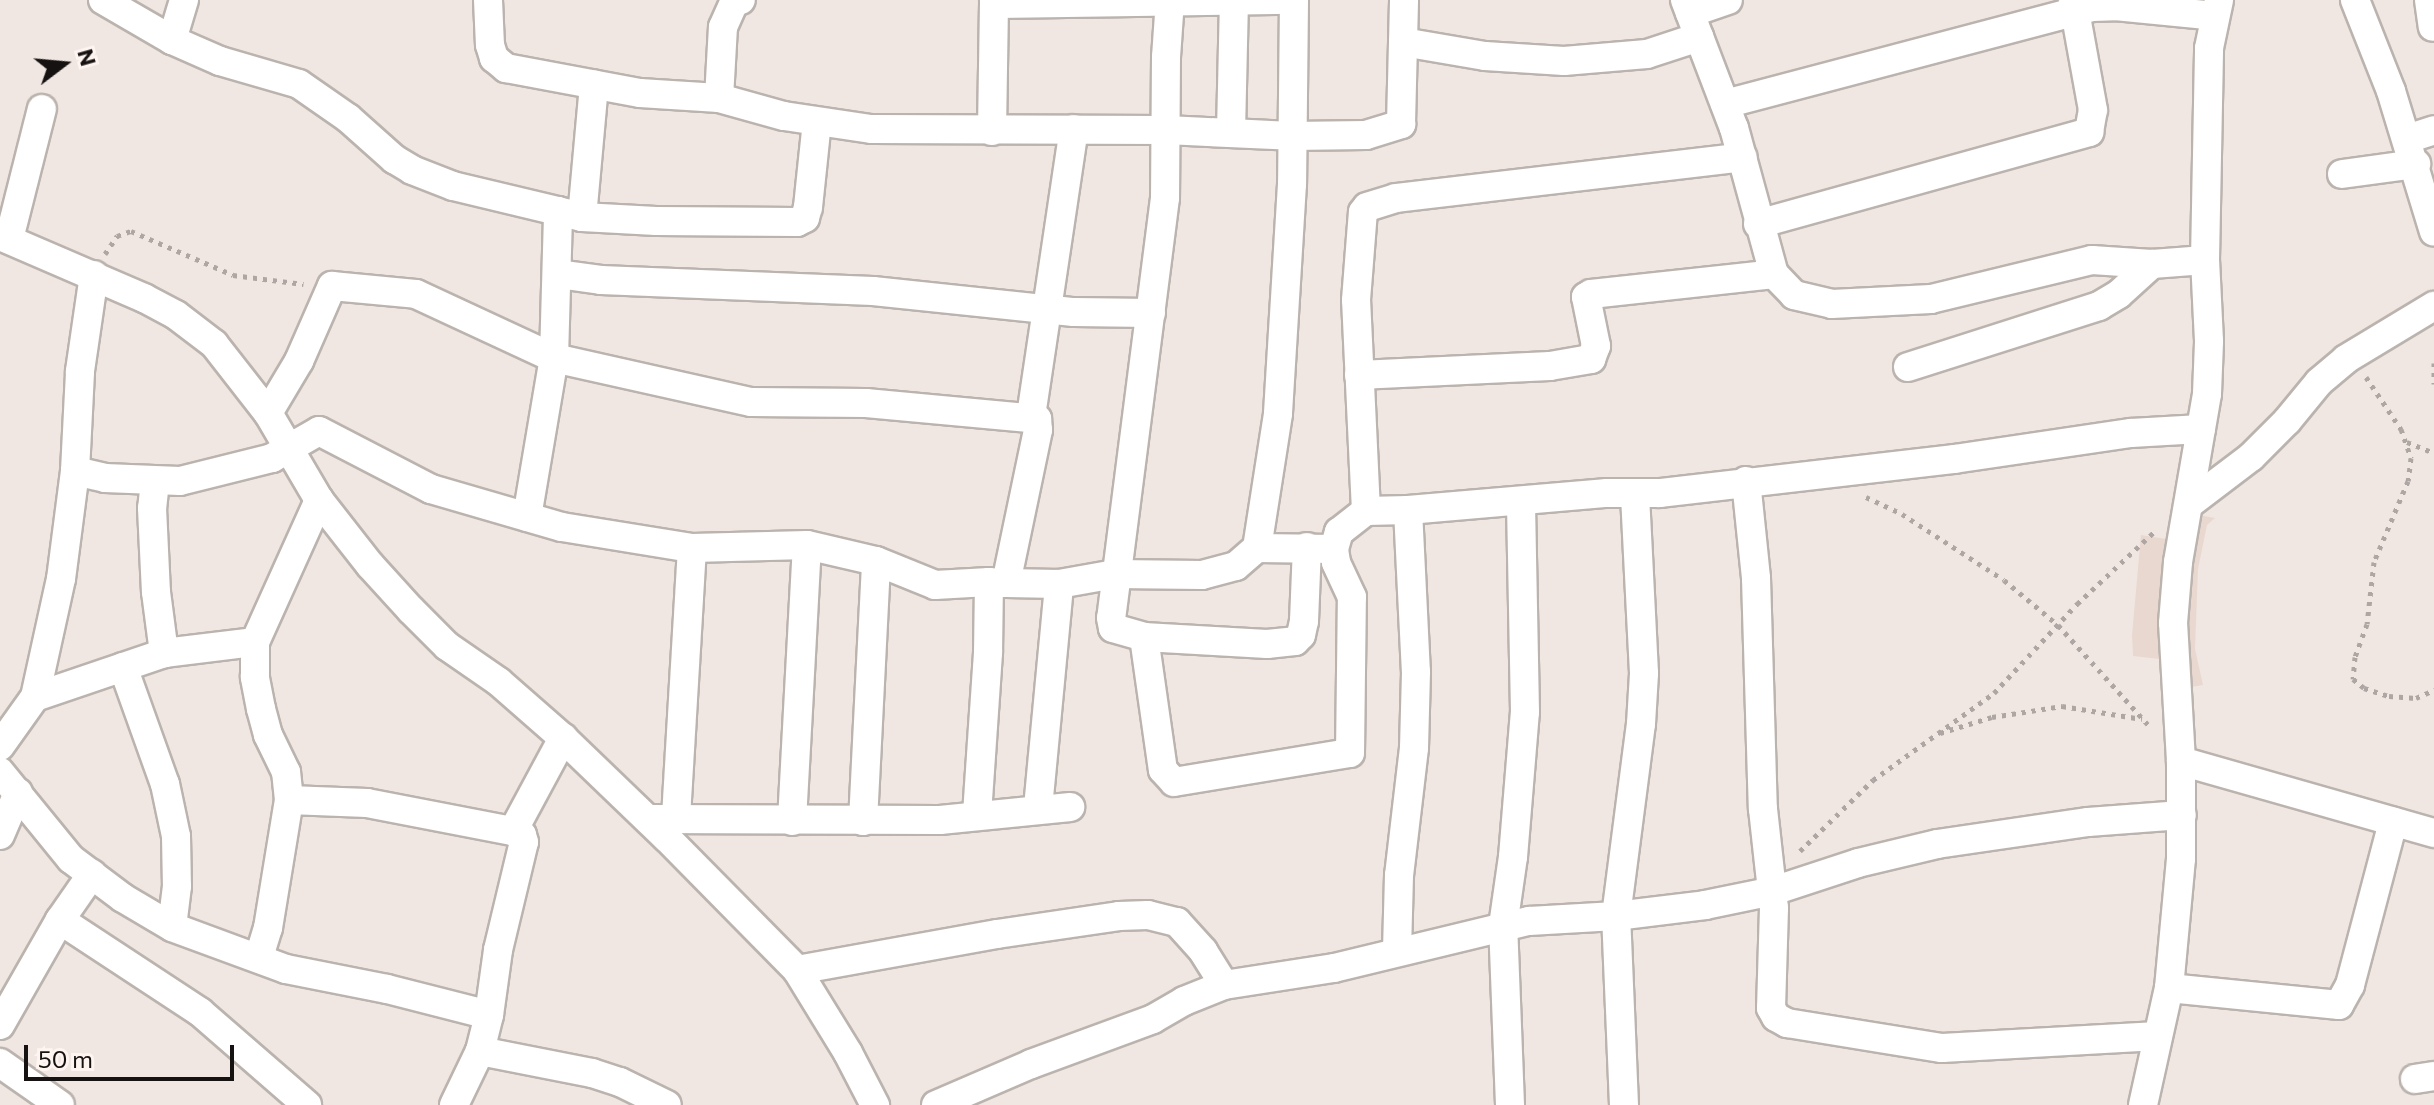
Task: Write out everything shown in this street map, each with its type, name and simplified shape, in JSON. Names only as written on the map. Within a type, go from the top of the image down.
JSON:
[{"type":"street","points":[[172,40],[184,0]]},
{"type":"street","points":[[488,0],[490,45],[494,58],[506,68],[640,93],[719,98],[817,122],[871,129],[1166,130],[1291,136],[1366,135],[1401,124],[1398,14],[1485,56],[1564,61],[1647,54],[1691,17],[1728,0]]},
{"type":"street","points":[[719,98],[723,27],[734,2],[741,0]]},
{"type":"street","points":[[992,131],[994,2],[1170,0],[1234,3],[1279,0]]},
{"type":"street","points":[[1170,0],[1165,198],[1115,574],[1111,626],[1144,637],[1267,644],[1295,641],[1301,635],[1321,548],[1366,511],[1635,494],[1954,459],[2131,433],[2201,429]]},
{"type":"street","points":[[75,471],[105,478],[180,481],[272,458],[319,431],[431,489],[587,532],[692,548],[807,545],[876,561],[935,585],[1059,584],[1115,574],[1202,575],[1236,566],[1257,548],[1278,414],[1292,184],[1294,0]]},
{"type":"street","points":[[2355,0],[2412,152],[2434,232]]},
{"type":"street","points":[[2429,0],[2433,27]]},
{"type":"street","points":[[117,3],[172,40],[220,61],[299,84],[348,118],[412,170],[453,186],[570,214],[656,221],[801,220],[808,207],[817,122]]},
{"type":"street","points":[[1231,132],[1234,3]]},
{"type":"street","points":[[1725,104],[2074,6],[2217,8],[2209,48],[2205,260],[2209,341],[2201,429],[2178,562],[2173,623],[2182,815],[2169,988],[2143,1105]]},
{"type":"street","points":[[1758,224],[2089,132],[2094,119],[2074,6]]},
{"type":"street","points":[[1691,17],[1743,157],[1758,224],[1774,274],[1788,291],[1803,298],[1858,304],[1931,299],[2092,260],[2152,264],[2205,260]]},
{"type":"street","points":[[527,517],[554,358],[558,274],[594,85]]},
{"type":"street","points":[[42,109],[5,238],[94,275],[176,315],[214,344],[268,413],[319,500],[370,565],[447,646],[499,682],[662,818],[797,970],[848,1053],[875,1105]]},
{"type":"street","points":[[977,815],[988,653],[998,583],[1039,426],[1031,416],[1074,129]]},
{"type":"street","points":[[2342,174],[2412,152],[2434,130]]},
{"type":"street","points":[[1366,511],[1356,286],[1363,212],[1367,207],[1396,198],[1743,157]]},
{"type":"street","points":[[1908,367],[2099,306],[2119,294],[2152,264]]},
{"type":"street","points":[[558,274],[601,280],[873,291],[1045,310],[1151,313]]},
{"type":"street","points":[[1359,375],[1550,366],[1591,359],[1596,346],[1586,297],[1589,295],[1774,274]]},
{"type":"street","points":[[0,746],[35,697],[61,579],[75,471],[80,371],[94,275]]},
{"type":"street","points":[[268,413],[299,361],[332,286],[427,298],[554,358],[751,402],[866,403],[1031,416]]},
{"type":"street","points":[[2189,504],[2251,457],[2319,382],[2346,359],[2434,306]]},
{"type":"street","points":[[155,481],[152,508],[155,578],[164,653]]},
{"type":"street","points":[[1746,481],[1756,578],[1763,809],[1778,889],[1771,1008],[1776,1017],[1787,1023],[1942,1048],[2158,1036]]},
{"type":"street","points":[[1624,1105],[1616,916],[1641,724],[1644,673],[1635,494]]},
{"type":"street","points":[[259,957],[268,928],[289,800],[286,772],[268,735],[261,709],[255,677],[255,642],[319,500]]},
{"type":"street","points":[[1510,1105],[1503,926],[1513,857],[1525,712],[1521,501]]},
{"type":"street","points":[[1397,951],[1399,875],[1414,748],[1416,672],[1408,510]]},
{"type":"street","points":[[792,821],[807,545]]},
{"type":"street","points":[[662,818],[692,548]]},
{"type":"street","points":[[1144,637],[1163,770],[1174,782],[1290,761],[1347,755],[1351,747],[1352,597],[1336,562],[1321,548],[1257,548]]},
{"type":"street","points":[[863,821],[876,561]]},
{"type":"street","points":[[1038,808],[1059,584]]},
{"type":"street","points":[[35,697],[164,653],[255,642]]},
{"type":"street","points":[[123,667],[165,784],[176,836],[177,886],[172,927]]},
{"type":"street","points":[[513,831],[563,738]]},
{"type":"street","points":[[2181,761],[2434,833]]},
{"type":"street","points":[[9,782],[71,859],[172,927],[286,969],[387,989],[489,1015]]},
{"type":"street","points":[[0,835],[9,782]]},
{"type":"street","points":[[289,800],[367,803],[522,835],[524,842],[498,950],[489,1015],[480,1051],[467,1084],[454,1105]]},
{"type":"street","points":[[662,818],[940,820],[1070,807]]},
{"type":"street","points":[[936,1105],[1031,1064],[1153,1019],[1184,1001],[1224,985],[1334,968],[1503,926],[1705,905],[1778,889],[1858,863],[1937,844],[2088,822],[2182,815]]},
{"type":"street","points":[[2169,988],[2339,1005],[2350,985],[2393,822]]},
{"type":"street","points":[[0,1025],[60,920],[92,874]]},
{"type":"street","points":[[797,970],[997,934],[1119,916],[1148,915],[1177,922],[1203,951],[1224,985]]},
{"type":"street","points":[[60,920],[200,1012],[307,1105]]},
{"type":"street","points":[[480,1051],[592,1073],[652,1102]]},
{"type":"street","points":[[0,1063],[60,1105]]},
{"type":"path","points":[[94,275],[112,242],[131,231],[246,279],[332,286]]},
{"type":"path","points":[[2346,359],[2382,396],[2411,458],[2408,481],[2374,562],[2367,624],[2355,657],[2353,679],[2364,688],[2389,696],[2416,698],[2434,690]]},
{"type":"path","points":[[2434,363],[2434,384]]},
{"type":"path","points":[[2406,442],[2434,453]]},
{"type":"path","points":[[1814,473],[1902,514],[2004,580],[2058,625],[2181,761]]},
{"type":"path","points":[[1778,889],[1793,858],[1873,780],[1994,693],[2136,545],[2189,504]]},
{"type":"path","points":[[1935,734],[2031,709],[2062,706],[2143,719]]},
{"type":"shaded area","points":[[2193,514],[2215,518],[2207,525],[2198,569],[2195,649],[2203,685],[2185,688],[2168,660],[2133,656],[2132,635],[2141,535],[2185,542]]}]
